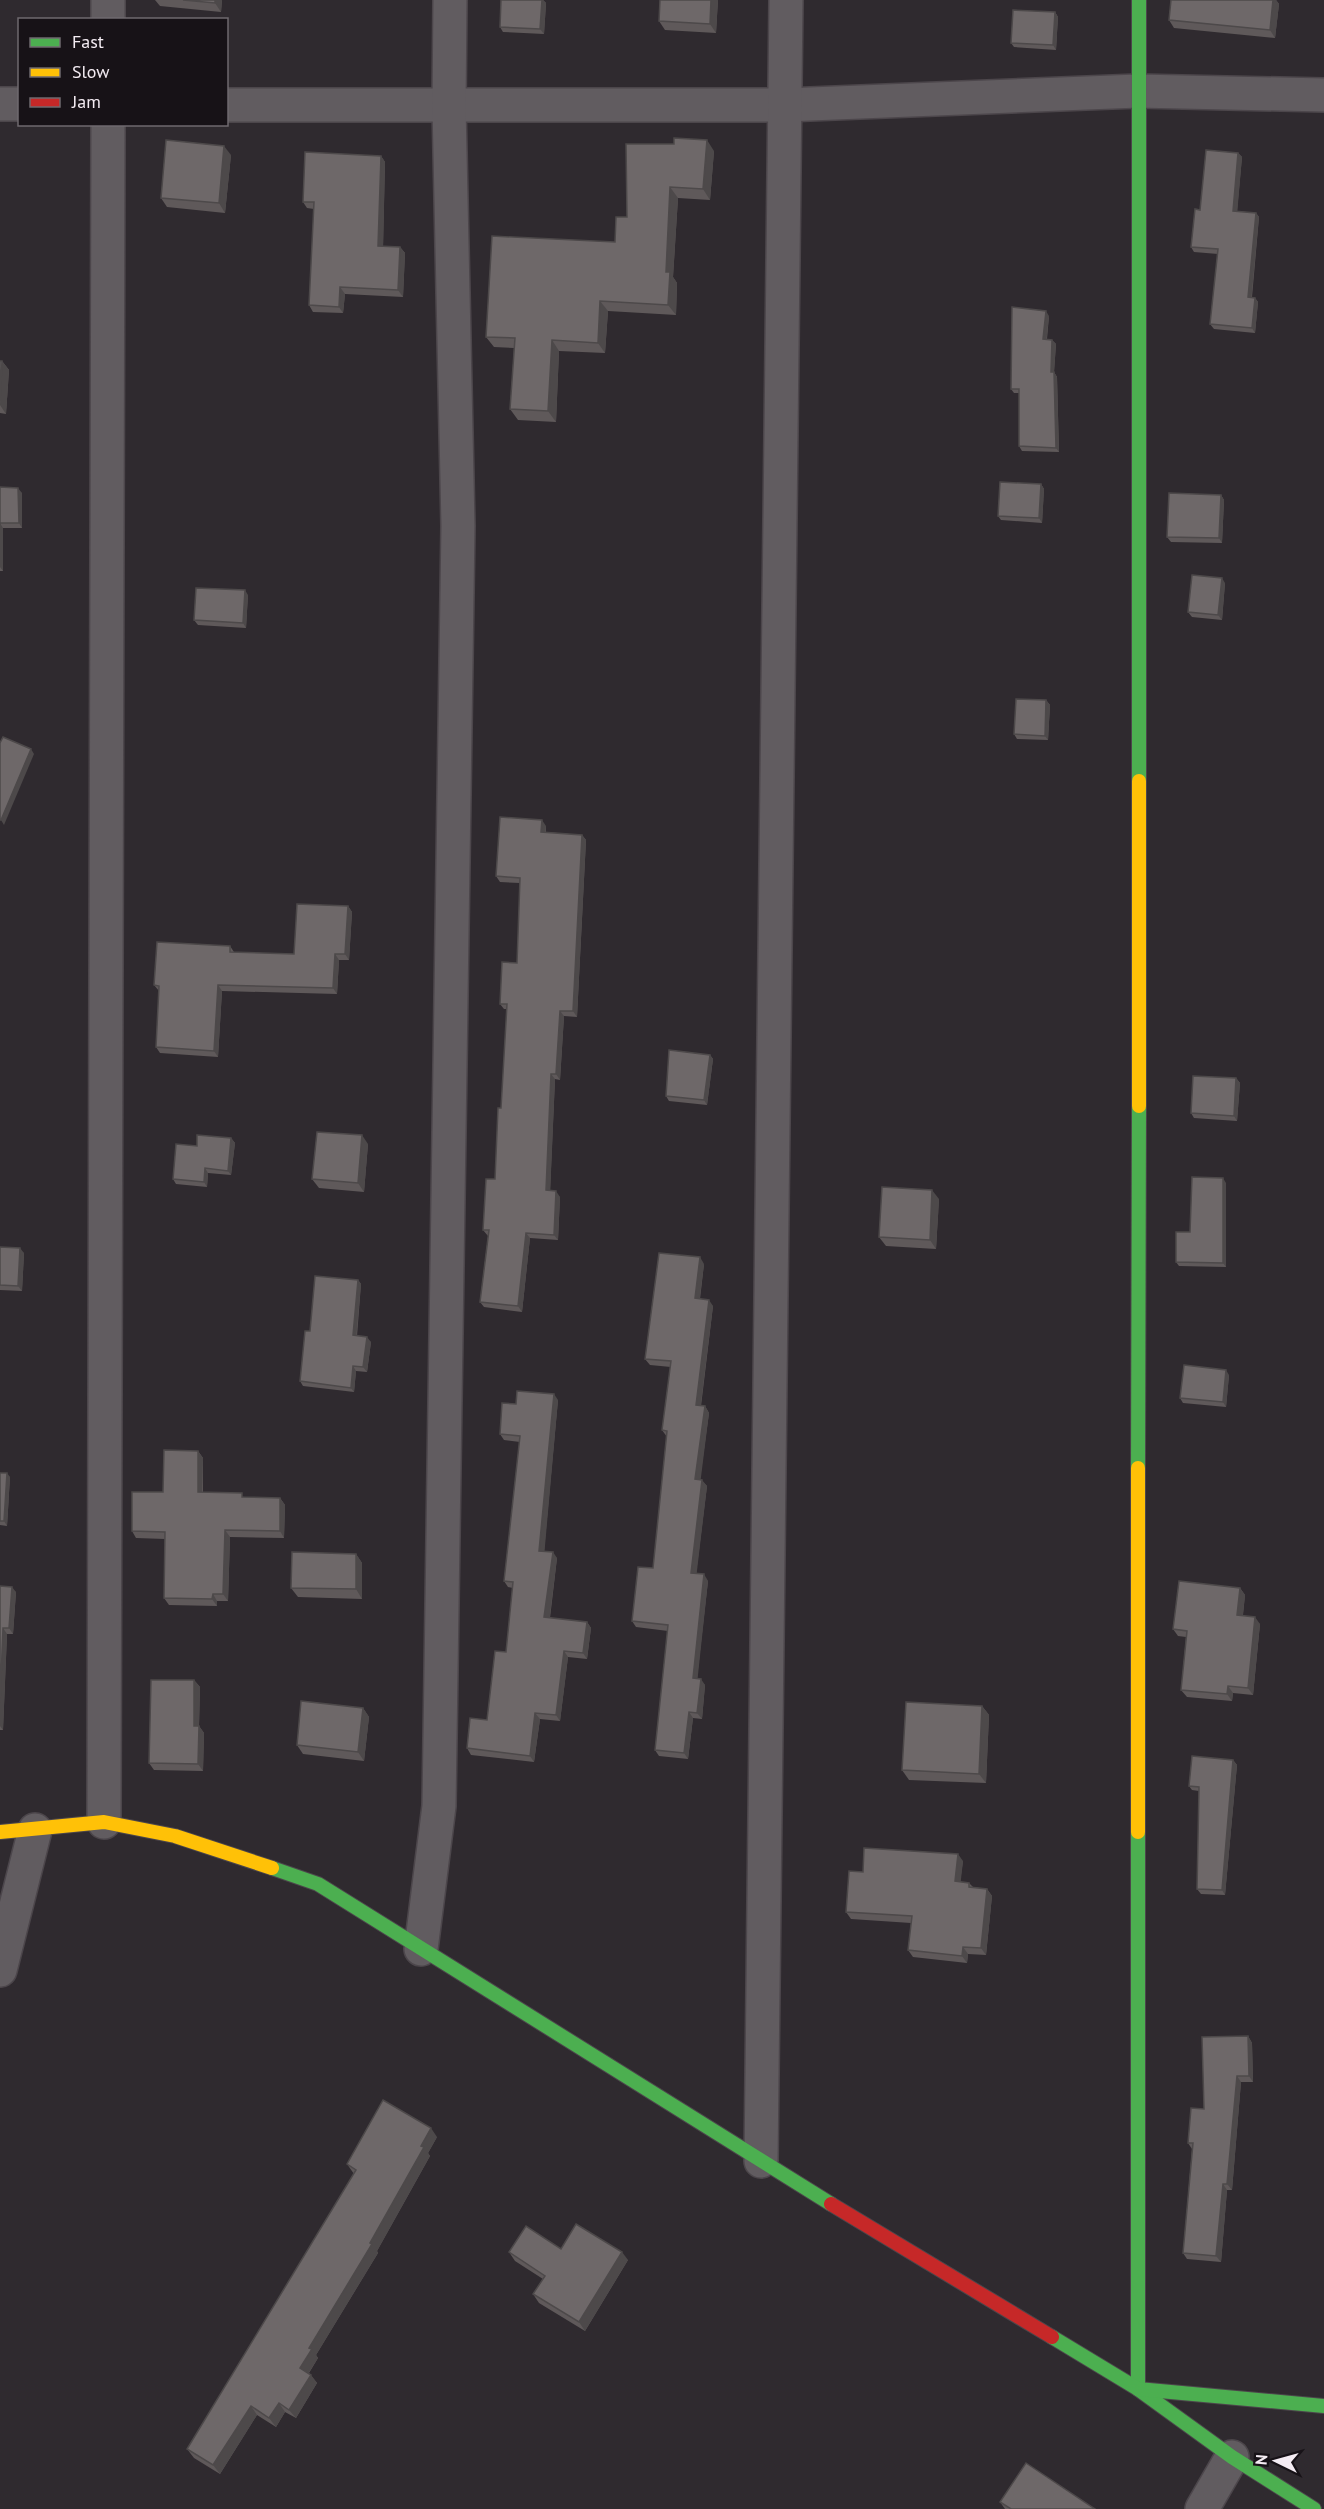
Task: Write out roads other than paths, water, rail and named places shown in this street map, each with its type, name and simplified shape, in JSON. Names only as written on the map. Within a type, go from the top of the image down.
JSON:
[{"type":"street","points":[[108,0],[108,18]]},
{"type":"street","points":[[422,1949],[440,1794],[458,526],[449,106],[450,0]]},
{"type":"street","points":[[761,2161],[786,0]]},
{"type":"street","points":[[1138,0],[1138,2389]]},
{"type":"street","points":[[228,105],[785,105],[1138,91],[1324,95]]},
{"type":"street","points":[[0,104],[18,104]]},
{"type":"street","points":[[104,1822],[108,126]]},
{"type":"street","points":[[0,1832],[104,1822],[175,1836],[318,1884],[761,2161],[1138,2389],[1232,2457],[1314,2509]]},
{"type":"street","points":[[0,1970],[35,1830]]},
{"type":"street","points":[[1138,2389],[1324,2406]]},
{"type":"street","points":[[1202,2509],[1232,2457]]}]
